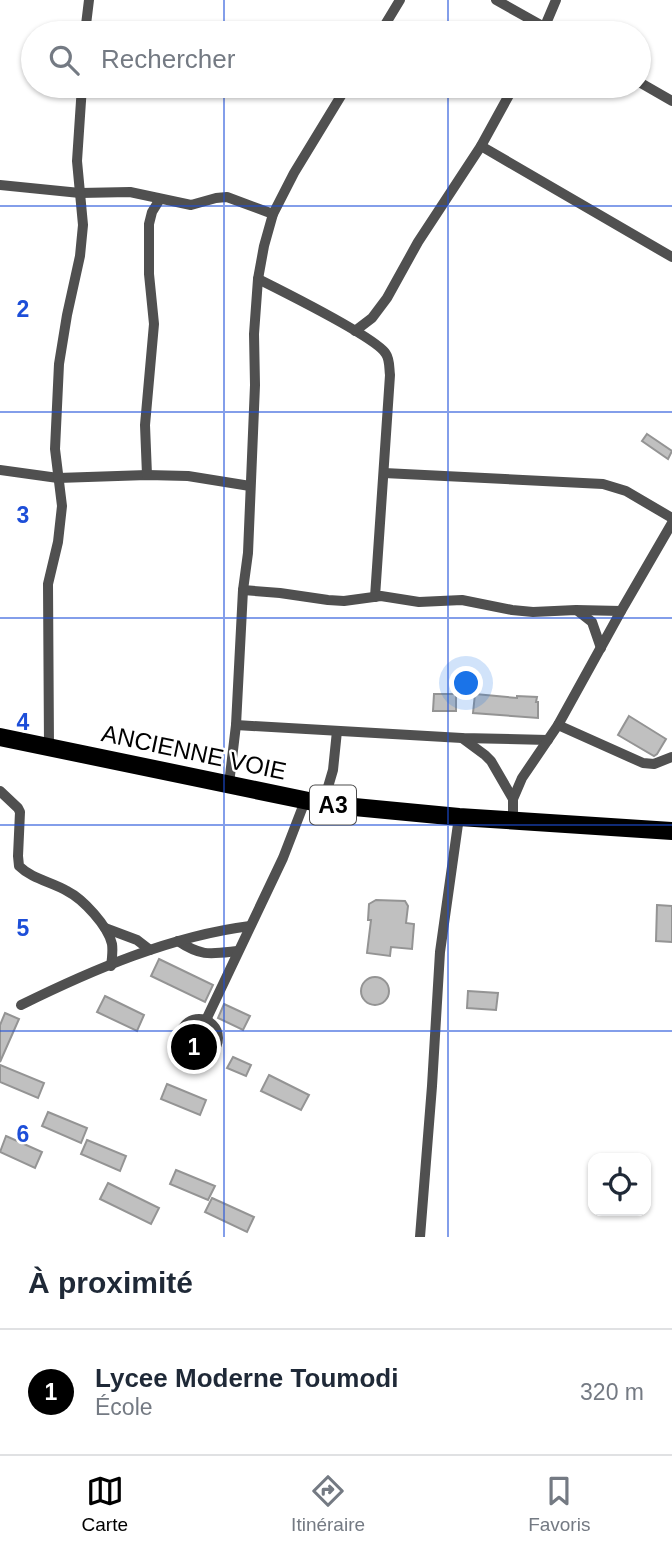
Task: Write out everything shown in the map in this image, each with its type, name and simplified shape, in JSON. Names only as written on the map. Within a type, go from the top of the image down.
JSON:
[{"type":"main road","name":"ANCIENNE VOIE","points":[[0,737],[314,802],[459,817],[672,831]]},
{"type":"street","points":[[86,21],[89,0]]},
{"type":"street","points":[[387,21],[400,0]]},
{"type":"street","points":[[496,0],[531,21]]},
{"type":"street","points":[[550,21],[556,0]]},
{"type":"street","points":[[651,89],[672,101]]},
{"type":"street","points":[[49,747],[47,592],[58,542],[61,506],[55,449],[59,364],[80,257],[83,225],[77,161],[81,98]]},
{"type":"street","points":[[229,784],[236,725],[243,590],[248,553],[258,279],[273,214],[294,173],[341,98]]},
{"type":"street","points":[[355,331],[372,318],[387,298],[418,242],[481,146],[507,98]]},
{"type":"street","points":[[481,146],[672,257]]},
{"type":"street","points":[[0,185],[80,192],[130,192],[191,205],[227,197],[273,214]]},
{"type":"street","points":[[146,475],[145,425],[154,324],[149,274],[149,236],[150,219],[160,199]]},
{"type":"street","points":[[258,279],[355,331],[386,353],[390,375],[375,597]]},
{"type":"street","points":[[0,470],[58,478],[188,476],[250,486]]},
{"type":"street","points":[[384,473],[603,484],[626,491],[672,520],[558,725],[522,778],[513,799],[513,821]]},
{"type":"street","points":[[243,590],[344,601],[381,596],[419,602],[462,600],[533,612],[621,611]]},
{"type":"street","points":[[576,610],[592,622],[601,648]]},
{"type":"street","points":[[236,725],[462,738],[548,740]]},
{"type":"street","points":[[558,725],[643,763],[654,764],[672,757]]},
{"type":"street","points":[[206,1020],[283,858],[333,770],[337,731]]},
{"type":"street","points":[[462,738],[491,761],[513,799]]},
{"type":"street","points":[[0,791],[20,812],[19,866],[33,876],[73,894],[90,910],[105,929],[112,948],[111,966]]},
{"type":"street","points":[[420,1237],[440,952],[459,817]]},
{"type":"street","points":[[22,1005],[70,981],[150,950],[225,929],[250,926]]},
{"type":"street","points":[[105,929],[137,940],[150,950]]},
{"type":"street","points":[[178,941],[191,950],[204,954],[238,951]]},
{"type":"building","points":[[647,434],[672,451],[668,459],[642,441]]},
{"type":"building","points":[[434,694],[456,694],[456,711],[433,711]]},
{"type":"building","points":[[475,694],[537,697],[538,718],[473,713]]},
{"type":"building","points":[[629,716],[666,739],[657,754],[654,756],[618,735]]},
{"type":"building","points":[[376,900],[405,901],[408,906],[406,923],[414,924],[412,949],[391,947],[390,956],[367,953],[371,920],[368,920],[369,904]]},
{"type":"building","points":[[657,905],[672,906],[672,942],[656,941]]},
{"type":"building","points":[[159,959],[213,985],[205,1002],[151,976]]},
{"type":"building","points":[[375,977],[385,981],[389,991],[385,1001],[375,1005],[365,1001],[361,991],[365,981]]},
{"type":"building","points":[[468,991],[498,993],[496,1010],[467,1008]]},
{"type":"building","points":[[105,996],[144,1015],[137,1031],[97,1012]]},
{"type":"building","points":[[224,1004],[250,1016],[243,1030],[218,1018]]},
{"type":"building","points":[[5,1013],[19,1019],[0,1062],[0,1025]]},
{"type":"building","points":[[233,1057],[251,1065],[246,1076],[227,1068]]},
{"type":"building","points":[[0,1065],[44,1083],[38,1098],[0,1082]]},
{"type":"building","points":[[269,1075],[309,1095],[301,1110],[261,1091]]},
{"type":"building","points":[[167,1084],[206,1100],[200,1115],[161,1099]]},
{"type":"building","points":[[48,1112],[87,1128],[81,1143],[42,1126]]},
{"type":"building","points":[[6,1136],[42,1152],[35,1168],[0,1152]]},
{"type":"building","points":[[87,1140],[126,1156],[120,1171],[81,1154]]},
{"type":"building","points":[[176,1170],[215,1186],[208,1200],[170,1184]]},
{"type":"building","points":[[108,1183],[159,1208],[151,1224],[100,1199]]},
{"type":"building","points":[[212,1198],[254,1217],[247,1232],[205,1212]]},
{"type":"place","name":"Lycee Moderne Toumodi","points":[[194,1047]]}]
